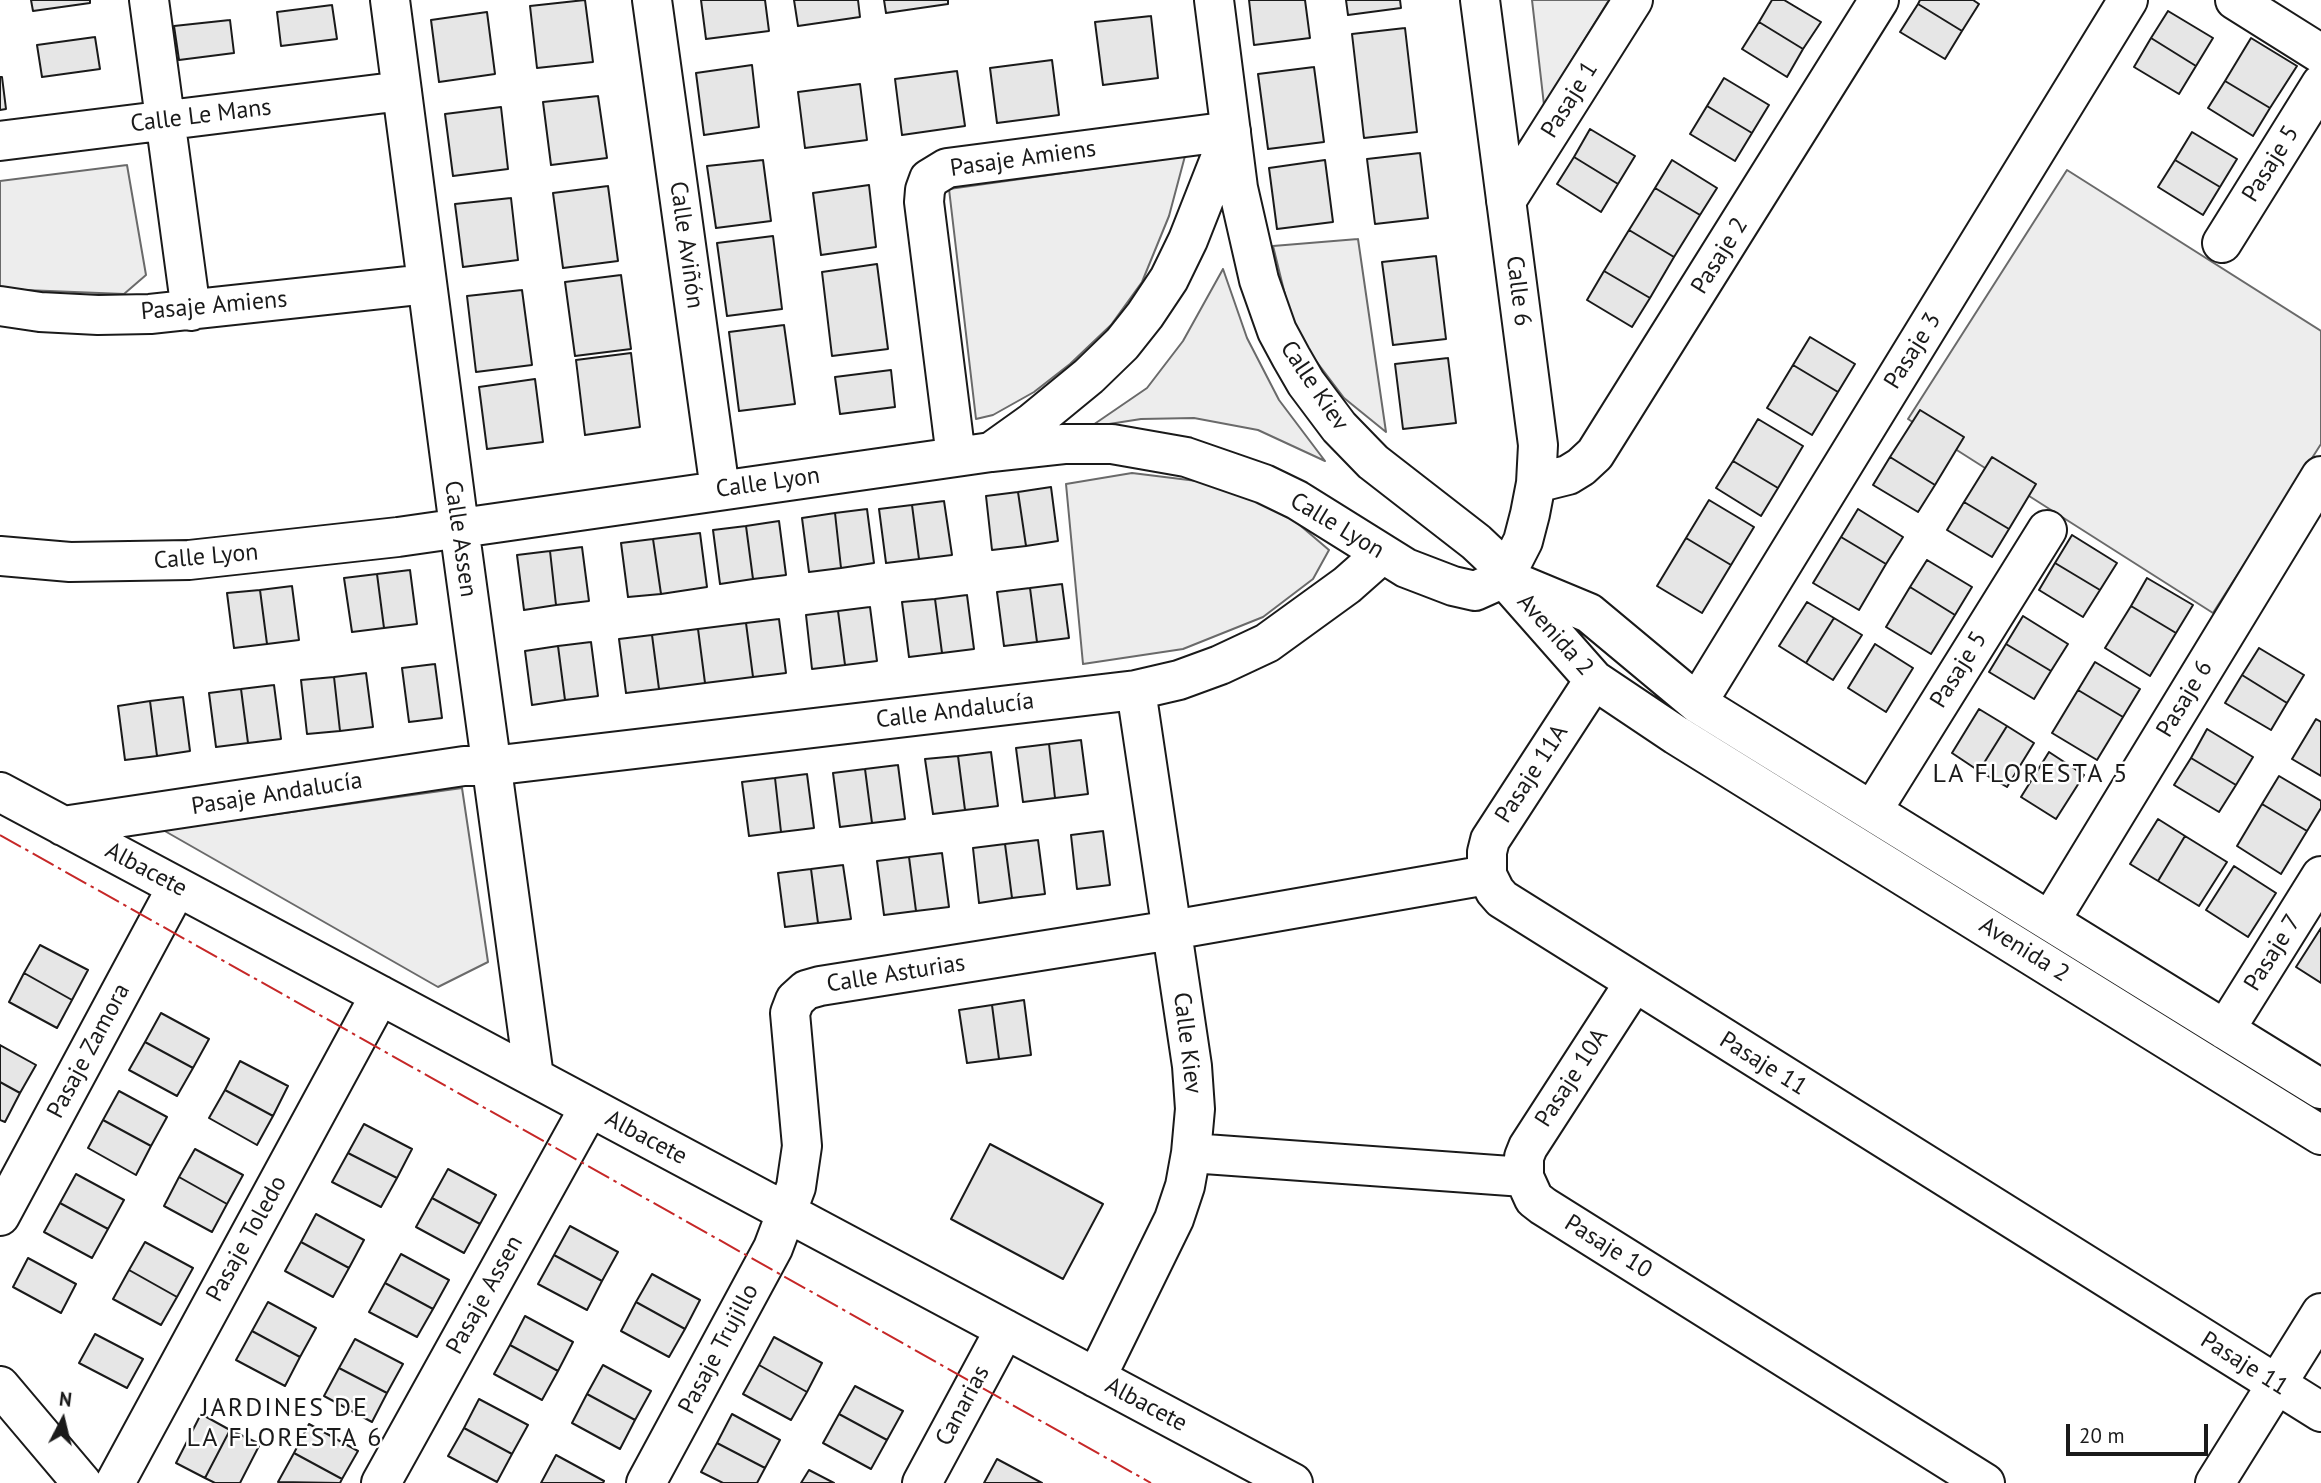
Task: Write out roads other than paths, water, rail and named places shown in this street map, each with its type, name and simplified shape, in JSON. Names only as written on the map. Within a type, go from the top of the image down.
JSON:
[{"type":"street","points":[[149,0],[191,311]]},
{"type":"street","name":"Calle Assen","points":[[390,0],[534,1077]]},
{"type":"street","name":"Calle Aviñón","points":[[652,0],[720,490]]},
{"type":"street","name":"Calle Kiev","points":[[1214,0],[1238,188],[1259,280],[1277,331],[1306,383],[1339,426],[1373,462],[1476,542],[1494,559],[1504,578]]},
{"type":"street","name":"Calle 6","points":[[1480,0],[1538,445],[1536,483],[1523,541],[1504,578]]},
{"type":"street","name":"Pasaje 1","points":[[1506,201],[1633,0]]},
{"type":"street","name":"Pasaje 2","points":[[1536,483],[1568,475],[1595,454],[1879,0]]},
{"type":"street","name":"Pasaje 3","points":[[1697,702],[2128,0]]},
{"type":"street","points":[[2235,0],[2321,54]]},
{"type":"street","name":"Pasaje 5","points":[[2222,243],[2321,85]]},
{"type":"street","name":"Calle Le Mans","points":[[0,141],[402,92]]},
{"type":"street","name":"Calle Kiev","points":[[974,454],[1033,422],[1089,376],[1122,344],[1169,279],[1188,240],[1231,131]]},
{"type":"street","name":"Pasaje Amiens","points":[[974,454],[924,202],[929,179],[947,168],[1231,131]]},
{"type":"street","name":"Pasaje Amiens","points":[[0,306],[40,312],[97,315],[191,311],[427,284]]},
{"type":"street","name":"Calle Lyon","points":[[0,556],[70,562],[189,560],[398,537],[974,454],[1064,444],[1112,444],[1186,457],[1225,469],[1297,500],[1406,568],[1433,576],[1452,586],[1475,591],[1504,578]]},
{"type":"street","name":"Pasaje 6","points":[[2050,921],[2321,476]]},
{"type":"street","name":"Pasaje 5","points":[[1872,811],[2047,530]]},
{"type":"street","name":"Calle Andalucía","points":[[491,766],[1136,690],[1179,680],[1220,666],[1267,643],[1347,585],[1382,554]]},
{"type":"street","name":"Avenida 2","points":[[1504,578],[1589,613],[1697,702],[2321,1089]]},
{"type":"street","name":"Avenida 2","points":[[1504,578],[1594,680],[1688,742],[2321,1135]]},
{"type":"street","name":"Pasaje 11A","points":[[1487,874],[1490,840],[1594,680]]},
{"type":"street","name":"Calle Kiev","points":[[1096,1378],[1174,1219],[1185,1186],[1195,1109],[1192,1066],[1136,690]]},
{"type":"street","name":"Pasaje Andalucía","points":[[63,826],[464,766],[491,766]]},
{"type":"street","name":"Albacete","points":[[0,792],[1293,1483]]},
{"type":"street","points":[[1172,930],[1487,874]]},
{"type":"street","name":"Pasaje 11","points":[[1487,874],[1495,891],[1509,905],[2321,1412]]},
{"type":"street","name":"Pasaje 7","points":[[2225,1030],[2321,876]]},
{"type":"street","name":"Pasaje Zamora","points":[[0,1216],[177,887]]},
{"type":"street","name":"Calle Asturias","points":[[786,1212],[796,1187],[802,1146],[790,1013],[795,1000],[806,990],[1172,930]]},
{"type":"street","name":"Pasaje 10A","points":[[1524,1177],[1524,1157],[1528,1147],[1634,983]]},
{"type":"street","name":"Pasaje Toledo","points":[[115,1483],[380,995]]},
{"type":"street","name":"Pasaje Assen","points":[[381,1483],[589,1108]]},
{"type":"street","points":[[1191,1153],[1524,1177]]},
{"type":"street","name":"Pasaje 10","points":[[1524,1177],[1534,1199],[1543,1206],[1985,1483]]},
{"type":"street","name":"Pasaje Trujillo","points":[[646,1483],[773,1248],[786,1212]]},
{"type":"street","points":[[2215,1483],[2321,1313]]},
{"type":"street","name":"Canarias","points":[[922,1483],[1005,1329]]},
{"type":"street","points":[[0,1386],[82,1483]]},
{"type":"district","name":"LA FLORESTA 5","points":[[2031,775]]},
{"type":"district","name":"JARDINES DE LA FLORESTA 6","points":[[285,1424]]}]
